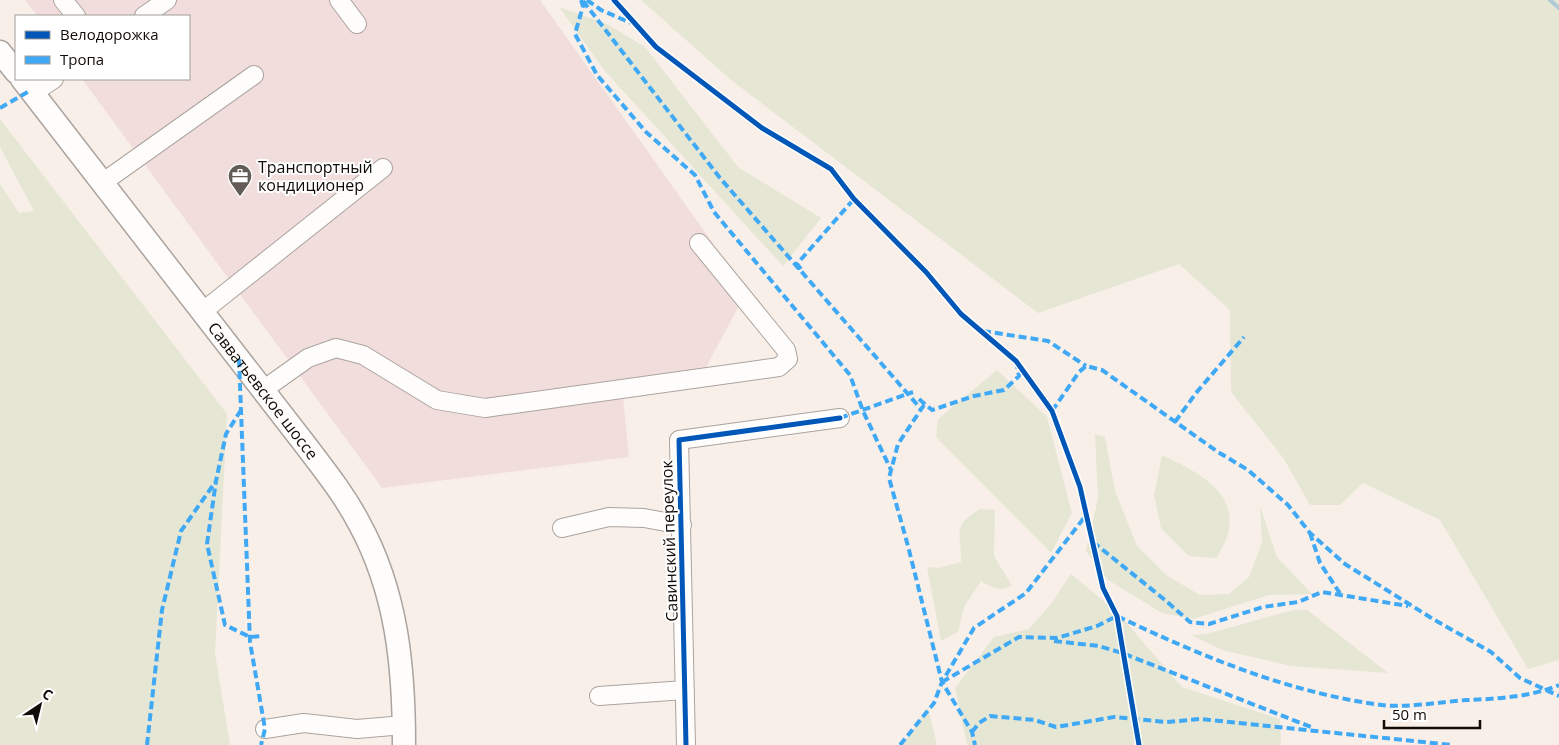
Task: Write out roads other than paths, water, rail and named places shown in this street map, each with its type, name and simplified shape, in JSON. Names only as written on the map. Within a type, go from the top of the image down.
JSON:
[{"type":"main road","points":[[0,52],[15,71]]},
{"type":"main road","name":"Савватьевское шоссе","points":[[28,86],[343,496],[372,548],[387,590],[396,626],[401,663],[404,735]]},
{"type":"street","points":[[64,0],[75,15]]},
{"type":"street","points":[[146,15],[168,0]]},
{"type":"street","points":[[339,0],[357,24]]},
{"type":"street","points":[[102,183],[254,75]]},
{"type":"street","points":[[28,86],[50,80]]},
{"type":"street","points":[[202,312],[383,168]]},
{"type":"street","points":[[263,390],[308,358],[336,348],[363,354],[438,400],[485,408],[779,367],[788,359],[786,350],[699,243]]},
{"type":"street","name":"Савинский переулок","points":[[686,745],[679,440],[840,418]]},
{"type":"street","points":[[562,528],[609,518],[644,518],[682,525]]},
{"type":"street","points":[[599,696],[686,690]]},
{"type":"street","points":[[265,729],[304,723],[404,735]]},
{"type":"waterway","points":[[1550,0],[1559,8]]},
{"type":"place","name":"Транспортный кондиционер","points":[[240,197]]}]
